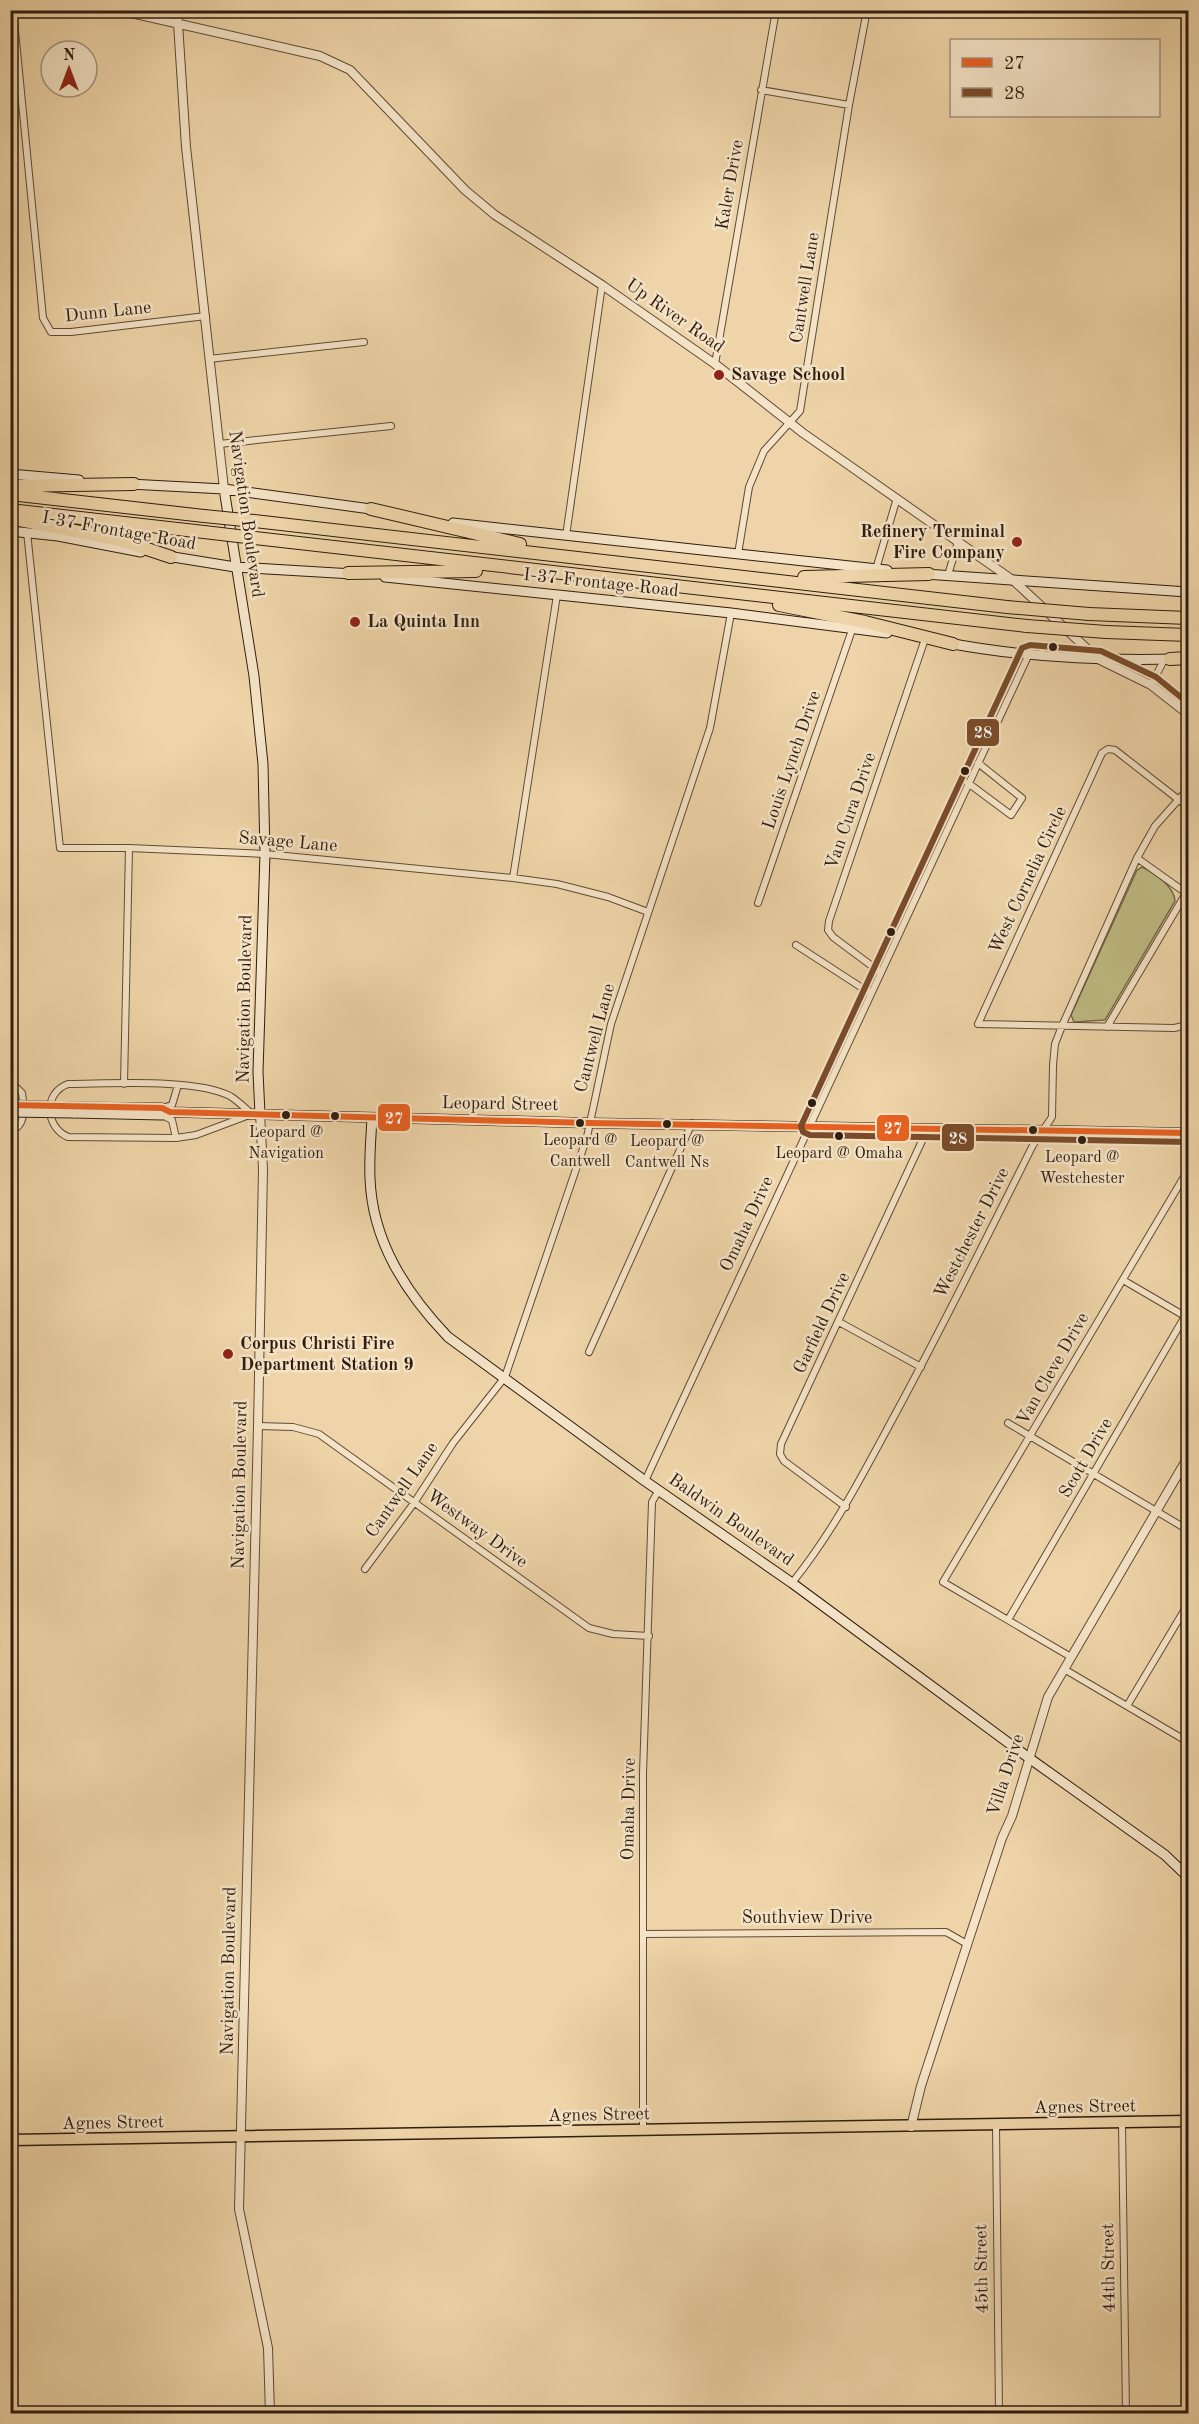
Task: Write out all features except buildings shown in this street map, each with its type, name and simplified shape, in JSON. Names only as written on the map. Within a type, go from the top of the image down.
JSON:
[{"type":"highway","points":[[14,485],[135,484]]},
{"type":"highway","points":[[14,485],[204,516],[714,574],[1007,607],[1089,614],[1188,618]]},
{"type":"highway","points":[[371,509],[573,557]]},
{"type":"highway","points":[[13,520],[204,532],[524,571],[671,585],[1027,626],[1188,635]]},
{"type":"highway","points":[[13,520],[120,540],[171,557]]},
{"type":"highway","points":[[348,573],[524,571]]},
{"type":"highway","points":[[714,574],[818,577],[929,574]]},
{"type":"highway","points":[[671,585],[865,622],[953,644]]},
{"type":"highway","points":[[1167,659],[1188,658]]},
{"type":"main road","points":[[135,484],[224,489],[371,509],[461,525],[876,569],[1014,581],[1188,592]]},
{"type":"main road","name":"Navigation Boulevard","points":[[224,489],[235,567],[247,628],[262,743],[265,854],[256,1114]]},
{"type":"main road","name":"I-37 Frontage Road","points":[[13,520],[27,532],[235,567],[348,573],[730,613],[854,627],[1029,654],[1098,659],[1167,659]]},
{"type":"main road","name":"Leopard Street","points":[[10,1105],[73,1110]]},
{"type":"main road","name":"Leopard Street","points":[[10,1112],[73,1110],[590,1123],[1188,1133]]},
{"type":"main road","name":"Baldwin Boulevard","points":[[372,1118],[370,1180],[376,1222],[388,1254],[405,1287],[448,1337],[645,1481],[792,1583],[1165,1855],[1188,1877]]},
{"type":"main road","name":"Agnes Street","points":[[10,2140],[1188,2121]]},
{"type":"street","name":"Dunn Lane","points":[[12,10],[43,318],[51,332],[71,332],[206,316]]},
{"type":"street","name":"Up River Road","points":[[118,10],[320,56],[350,70],[465,190],[495,215],[602,285],[715,364],[789,423],[1014,581],[1098,659],[1151,685],[1188,714]]},
{"type":"street","name":"Navigation Boulevard","points":[[180,10],[178,23],[186,147],[224,489]]},
{"type":"street","name":"Kaler Drive","points":[[715,364],[776,10]]},
{"type":"street","name":"Cantwell Lane","points":[[738,554],[749,487],[764,451],[800,411],[849,105],[867,10]]},
{"type":"street","points":[[761,90],[849,105]]},
{"type":"street","points":[[566,536],[602,285]]},
{"type":"street","points":[[209,359],[364,342]]},
{"type":"street","points":[[219,444],[392,426]]},
{"type":"street","points":[[876,569],[897,498]]},
{"type":"street","name":"Savage Lane","points":[[27,532],[60,848],[129,848],[265,854],[513,878],[557,884],[608,897],[648,912]]},
{"type":"street","points":[[948,576],[958,543]]},
{"type":"street","points":[[513,878],[557,595]]},
{"type":"street","name":"Cantwell Lane","points":[[365,1569],[414,1503],[453,1443],[505,1377],[590,1123],[611,1024],[710,728],[730,613]]},
{"type":"street","name":"Louis Lynch Drive","points":[[758,903],[854,627]]},
{"type":"street","name":"Van Cura Drive","points":[[880,972],[833,937],[828,930],[829,921],[926,639]]},
{"type":"street","name":"Omaha Drive","points":[[645,1481],[1029,654]]},
{"type":"street","points":[[1151,685],[1167,659]]},
{"type":"street","name":"West Cornelia Circle","points":[[1062,1026],[978,1024],[1102,753],[1115,750],[1178,799]]},
{"type":"street","points":[[968,783],[1011,814],[1022,798],[978,763]]},
{"type":"street","name":"Westchester Drive","points":[[792,1583],[820,1547],[846,1507],[921,1367],[1033,1145],[1052,1117],[1053,1065],[1062,1026],[1137,858],[1155,826],[1188,789]]},
{"type":"street","points":[[1178,799],[1188,807]]},
{"type":"street","points":[[124,1084],[129,848]]},
{"type":"street","points":[[1107,1027],[1186,892],[1137,858]]},
{"type":"street","points":[[796,945],[870,993]]},
{"type":"street","points":[[1062,1026],[1187,1026]]},
{"type":"street","points":[[68,1084],[178,1084],[200,1087],[230,1096],[256,1114],[195,1135],[176,1138],[68,1137],[57,1132],[52,1124],[52,1095],[59,1087],[68,1084]]},
{"type":"street","points":[[176,1138],[172,1120],[165,1112],[172,1105],[178,1084]]},
{"type":"street","points":[[10,1086],[15,1086],[22,1094],[24,1109],[22,1123],[17,1129],[10,1131]]},
{"type":"street","name":"Navigation Boulevard","points":[[256,1114],[262,1170],[239,2208],[268,2348],[270,2414]]},
{"type":"street","points":[[589,1352],[692,1124]]},
{"type":"street","name":"Garfield Drive","points":[[846,1507],[784,1461],[780,1454],[781,1444],[928,1128]]},
{"type":"street","name":"Van Cleve Drive","points":[[1008,1620],[943,1582],[1188,1170]]},
{"type":"street","points":[[1123,1280],[1187,1315]]},
{"type":"street","name":"Scott Drive","points":[[1008,1620],[1187,1315]]},
{"type":"street","points":[[839,1322],[921,1367]]},
{"type":"street","points":[[1008,1423],[1188,1530]]},
{"type":"street","name":"Westway Drive","points":[[258,1426],[293,1427],[319,1434],[588,1628],[613,1634],[649,1635]]},
{"type":"street","name":"Villa Drive","points":[[911,2127],[921,2086],[1002,1838],[1012,1816],[1048,1696],[1188,1457]]},
{"type":"street","name":"Omaha Drive","points":[[643,2131],[643,1774],[652,1502],[659,1490]]},
{"type":"street","points":[[1127,1706],[1188,1604]]},
{"type":"street","points":[[1008,1620],[1071,1657]]},
{"type":"street","points":[[1064,1669],[1188,1742]]},
{"type":"street","name":"Southview Drive","points":[[643,1934],[946,1932],[967,1944]]},
{"type":"street","name":"44th Street","points":[[1122,2123],[1126,2414]]},
{"type":"street","name":"45th Street","points":[[996,2124],[999,2414]]},
{"type":"shaded area","points":[[1142,867],[1168,885],[1175,901],[1105,1020],[1074,1022],[1071,1015],[1137,870]]},
{"type":"transit line","name":"28","points":[[1188,703],[1156,677],[1101,651],[1030,645],[1022,648],[801,1126],[803,1132],[810,1135],[1188,1142]]},
{"type":"transit line","name":"27","points":[[10,1105],[162,1108],[170,1112],[590,1123],[1188,1133]]},
{"type":"place","name":"Savage School","points":[[719,375]]},
{"type":"place","name":"Refinery Terminal Fire Company","points":[[1017,542]]},
{"type":"place","name":"La Quinta Inn","points":[[355,622]]},
{"type":"place","name":"Leopard @ Navigation","points":[[286,1115]]},
{"type":"place","name":"Leopard @ Cantwell","points":[[580,1123]]},
{"type":"place","name":"Leopard @ Cantwell Ns","points":[[667,1124]]},
{"type":"place","name":"Leopard @ Omaha","points":[[839,1136]]},
{"type":"place","name":"Leopard @ Westchester","points":[[1082,1140]]},
{"type":"place","name":"Corpus Christi Fire Department Station 9","points":[[228,1354]]}]
